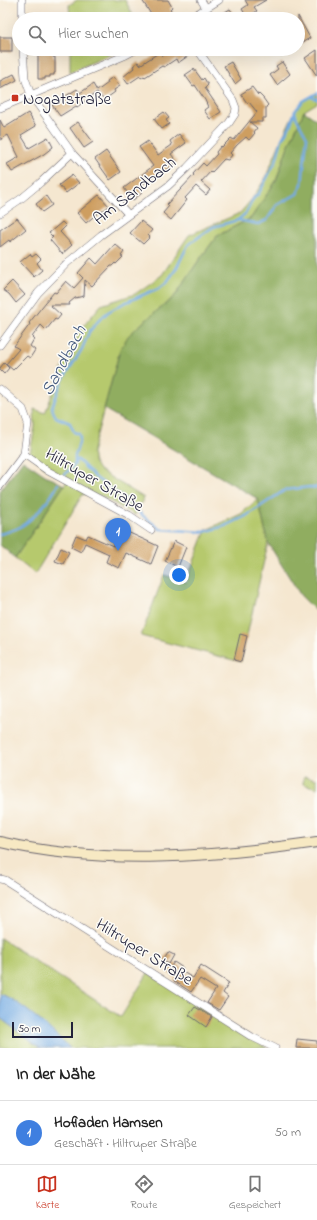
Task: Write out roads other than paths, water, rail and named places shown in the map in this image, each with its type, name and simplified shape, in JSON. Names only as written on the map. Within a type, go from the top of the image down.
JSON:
[{"type":"main road","points":[[0,842],[81,854],[151,856],[200,856],[317,842]]},
{"type":"street","points":[[22,0],[22,12]]},
{"type":"street","points":[[201,0],[206,8]]},
{"type":"street","points":[[199,12],[219,0]]},
{"type":"street","points":[[23,56],[25,78],[31,95],[72,152],[128,214]]},
{"type":"street","points":[[0,108],[124,56]]},
{"type":"street","name":"Am Sandbach","points":[[0,345],[38,293],[63,268],[101,235],[168,186],[187,168],[235,114],[236,108],[233,100],[202,56]]},
{"type":"street","points":[[0,213],[40,183],[72,152]]},
{"type":"street","name":"Hiltruper Straße","points":[[0,389],[23,409],[28,423],[24,454],[0,486]]},
{"type":"street","name":"Hiltruper Straße","points":[[24,454],[48,472],[129,515],[151,530]]},
{"type":"street","name":"Hiltruper Straße","points":[[0,879],[6,880],[252,1037],[275,1048]]},
{"type":"water","points":[[0,994],[26,1009],[47,1026],[70,1048],[40,1048],[0,1018]]},
{"type":"waterway","name":"Sandbach","points":[[63,476],[75,464],[75,456],[80,439],[79,434],[74,432],[70,423],[56,417],[52,407],[62,381],[82,349],[89,332],[108,312],[124,303],[159,288],[167,282],[176,269],[188,245],[193,241],[213,227],[238,220],[246,213],[253,199],[259,193],[276,161],[282,139],[290,126],[295,111],[303,101],[317,93]]},
{"type":"waterway","name":"Sandbach","points":[[311,97],[317,99]]},
{"type":"waterway","name":"Sandbach","points":[[238,220],[258,224],[267,220],[277,205],[297,194],[302,184],[307,137],[297,119],[295,112]]},
{"type":"waterway","points":[[75,460],[78,460],[96,478],[125,499],[160,529],[204,532],[225,526],[246,516],[285,490],[310,487],[317,488]]},
{"type":"waterway","name":"Sandbach","points":[[0,534],[18,528],[35,515],[58,484]]},
{"type":"place","name":"Nogatstraße","points":[[15,98]]},
{"type":"place","name":"Hofladen Hamsen","points":[[118,551]]}]
